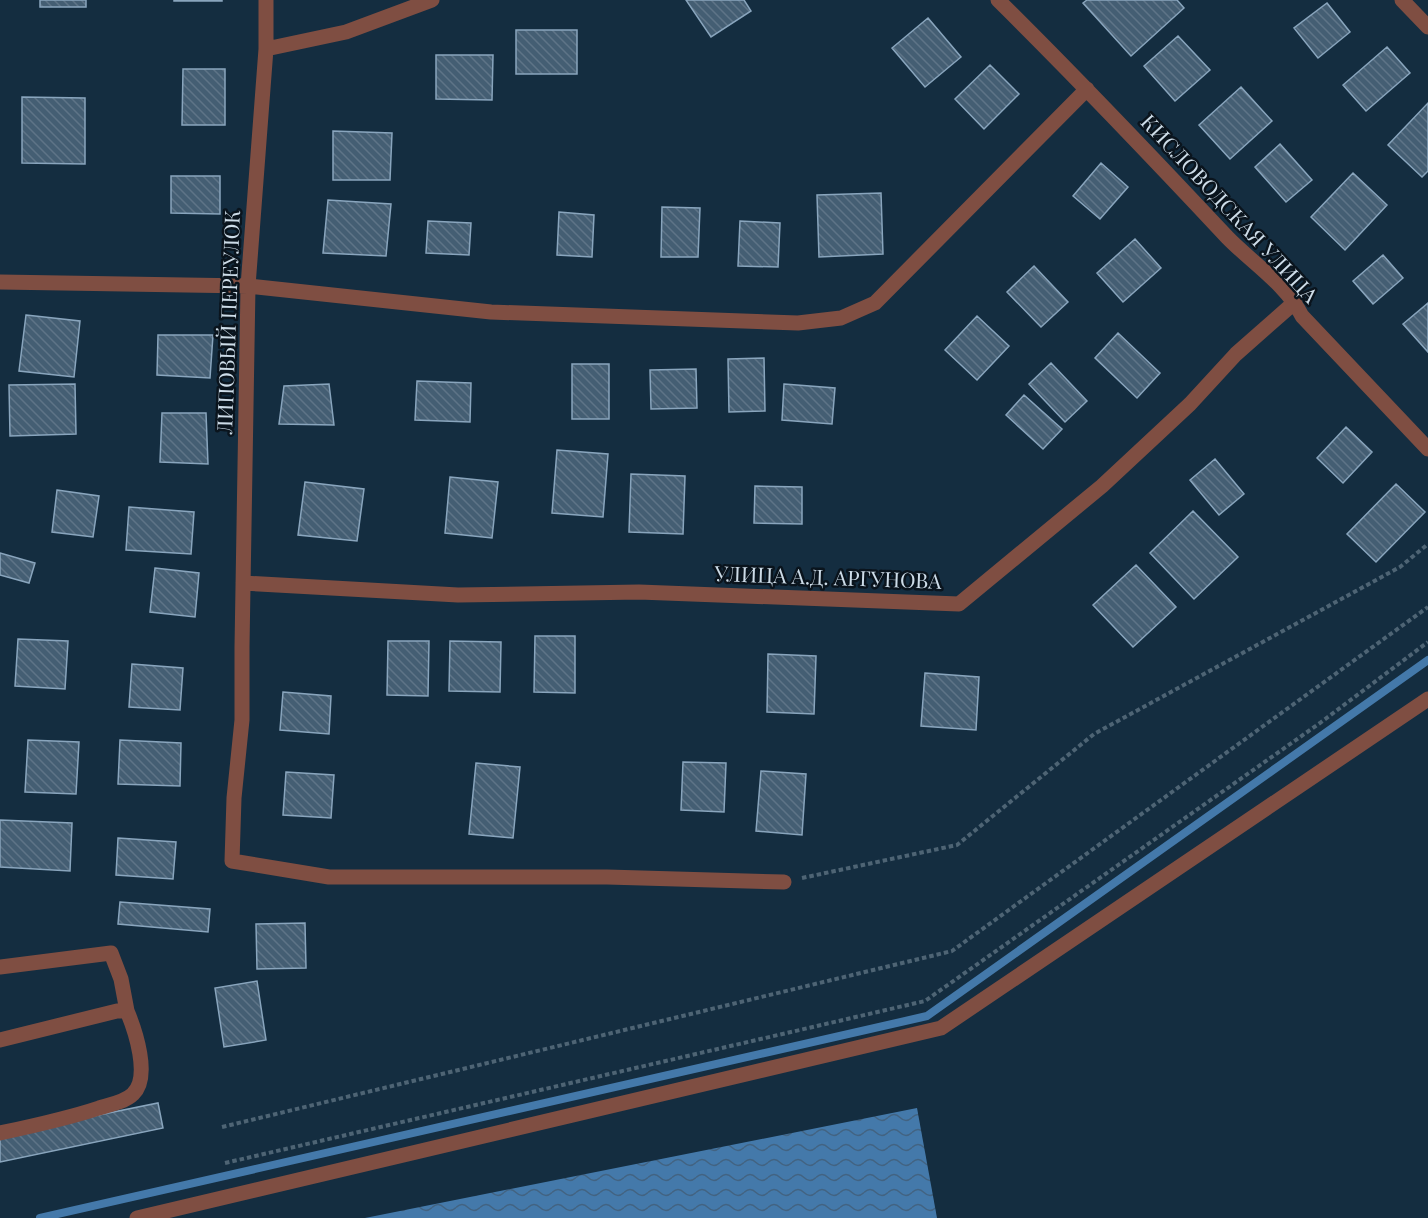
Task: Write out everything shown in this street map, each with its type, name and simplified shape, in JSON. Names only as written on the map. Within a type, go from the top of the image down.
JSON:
[{"type":"street","name":"ЛИПОВЫЙ ПЕРЕУЛОК","points":[[267,0],[266,49],[248,286],[242,647],[243,720],[234,798],[232,861],[329,877],[607,877],[784,882]]},
{"type":"street","points":[[266,49],[346,32],[432,0]]},
{"type":"street","name":"КИСЛОВОДСКАЯ УЛИЦА","points":[[998,0],[1087,89],[1233,242],[1295,302],[1302,316],[1428,449]]},
{"type":"street","points":[[1402,0],[1428,27]]},
{"type":"street","points":[[0,282],[248,286],[491,312],[798,323],[842,318],[875,303],[1087,89]]},
{"type":"street","name":"УЛИЦА А.Д. АРГУНОВА","points":[[243,583],[458,595],[639,592],[959,604],[1102,486],[1190,404],[1236,354],[1295,302]]},
{"type":"street","points":[[137,1218],[941,1028],[1428,699]]},
{"type":"street","points":[[0,967],[111,953],[122,979],[127,1011],[135,1030],[142,1077],[133,1094],[115,1103],[61,1120],[0,1133]]},
{"type":"street","points":[[0,1040],[117,1011],[127,1011]]},
{"type":"path","points":[[784,882],[957,845],[1094,734],[1400,567],[1428,544]]},
{"type":"path","points":[[222,1127],[951,951],[1428,607]]},
{"type":"path","points":[[225,1163],[925,1001],[1320,723],[1428,642]]},
{"type":"water","points":[[917,1108],[937,1218],[365,1218]]},
{"type":"building","points":[[40,0],[86,0],[86,7],[40,7]]},
{"type":"building","points":[[222,0],[222,1],[174,1]]},
{"type":"building","points":[[686,0],[744,0],[751,11],[711,37]]},
{"type":"building","points":[[1087,0],[1177,0],[1184,8],[1131,56],[1083,3]]},
{"type":"building","points":[[1327,3],[1350,32],[1318,58],[1294,28]]},
{"type":"building","points":[[928,18],[961,57],[925,87],[892,48]]},
{"type":"building","points":[[516,30],[577,30],[577,74],[516,74]]},
{"type":"building","points":[[1178,36],[1210,70],[1175,101],[1144,66]]},
{"type":"building","points":[[1387,47],[1410,73],[1366,111],[1343,85]]},
{"type":"building","points":[[436,55],[493,55],[492,100],[436,99]]},
{"type":"building","points":[[990,65],[1019,94],[984,129],[955,99]]},
{"type":"building","points":[[183,69],[225,69],[225,125],[182,125]]},
{"type":"building","points":[[1241,87],[1272,121],[1230,159],[1199,125]]},
{"type":"building","points":[[22,97],[85,98],[85,164],[22,163]]},
{"type":"building","points":[[1428,103],[1428,171],[1422,177],[1388,145]]},
{"type":"building","points":[[333,131],[392,133],[390,180],[333,180]]},
{"type":"building","points":[[1280,144],[1312,180],[1286,202],[1255,167]]},
{"type":"building","points":[[1101,163],[1128,187],[1100,219],[1073,196]]},
{"type":"building","points":[[1353,173],[1387,205],[1345,250],[1311,217]]},
{"type":"building","points":[[171,176],[220,176],[220,214],[171,213]]},
{"type":"building","points":[[881,193],[883,254],[819,257],[817,195]]},
{"type":"building","points":[[328,200],[391,204],[386,256],[323,253]]},
{"type":"building","points":[[662,207],[700,208],[698,257],[661,257]]},
{"type":"building","points":[[559,212],[594,215],[592,257],[557,255]]},
{"type":"building","points":[[428,221],[471,223],[469,255],[426,253]]},
{"type":"building","points":[[740,221],[780,223],[778,267],[738,266]]},
{"type":"building","points":[[1135,239],[1161,268],[1123,302],[1097,273]]},
{"type":"building","points":[[1383,255],[1403,278],[1373,304],[1353,281]]},
{"type":"building","points":[[1034,266],[1068,302],[1041,327],[1007,292]]},
{"type":"building","points":[[1428,303],[1428,352],[1403,324]]},
{"type":"building","points":[[26,315],[80,321],[74,377],[19,371]]},
{"type":"building","points":[[977,316],[1009,346],[977,380],[945,350]]},
{"type":"building","points":[[1118,333],[1160,373],[1137,398],[1095,358]]},
{"type":"building","points":[[158,335],[213,335],[210,378],[157,375]]},
{"type":"building","points":[[764,358],[765,411],[729,412],[728,359]]},
{"type":"building","points":[[1051,363],[1087,401],[1065,422],[1029,384]]},
{"type":"building","points":[[572,364],[609,364],[609,419],[572,419]]},
{"type":"building","points":[[696,369],[697,408],[651,409],[650,370]]},
{"type":"building","points":[[417,381],[471,383],[470,422],[415,420]]},
{"type":"building","points":[[75,384],[76,434],[10,436],[9,385]]},
{"type":"building","points":[[329,384],[334,425],[279,424],[284,386]]},
{"type":"building","points":[[784,384],[835,388],[832,424],[782,420]]},
{"type":"building","points":[[1024,395],[1062,429],[1043,449],[1006,415]]},
{"type":"building","points":[[162,413],[206,413],[208,464],[160,462]]},
{"type":"building","points":[[1346,427],[1372,452],[1343,483],[1317,458]]},
{"type":"building","points":[[557,450],[608,454],[603,517],[552,513]]},
{"type":"building","points":[[1215,459],[1244,494],[1219,515],[1190,480]]},
{"type":"building","points":[[631,474],[685,476],[683,534],[629,532]]},
{"type":"building","points":[[450,477],[498,482],[492,538],[445,533]]},
{"type":"building","points":[[305,482],[364,489],[357,541],[298,535]]},
{"type":"building","points":[[1396,484],[1425,512],[1376,562],[1347,534]]},
{"type":"building","points":[[755,486],[802,487],[802,524],[754,523]]},
{"type":"building","points":[[57,490],[99,496],[93,537],[52,532]]},
{"type":"building","points":[[129,507],[194,512],[191,554],[126,550]]},
{"type":"building","points":[[1193,511],[1238,557],[1194,599],[1150,553]]},
{"type":"building","points":[[0,553],[35,563],[29,583],[0,575]]},
{"type":"building","points":[[1136,565],[1176,607],[1133,647],[1093,605]]},
{"type":"building","points":[[155,568],[199,573],[195,617],[150,612]]},
{"type":"building","points":[[535,636],[575,636],[575,693],[534,692]]},
{"type":"building","points":[[18,639],[68,641],[65,689],[15,686]]},
{"type":"building","points":[[388,641],[429,641],[428,696],[387,695]]},
{"type":"building","points":[[450,641],[501,642],[500,692],[449,691]]},
{"type":"building","points":[[768,654],[816,656],[814,714],[767,712]]},
{"type":"building","points":[[132,664],[183,668],[180,710],[129,707]]},
{"type":"building","points":[[925,673],[979,677],[976,730],[921,726]]},
{"type":"building","points":[[283,692],[331,696],[329,734],[280,730]]},
{"type":"building","points":[[28,740],[79,742],[76,794],[25,792]]},
{"type":"building","points":[[120,740],[181,743],[180,786],[118,784]]},
{"type":"building","points":[[683,762],[726,763],[724,812],[681,810]]},
{"type":"building","points":[[476,763],[520,767],[513,838],[469,834]]},
{"type":"building","points":[[761,771],[806,774],[802,835],[756,831]]},
{"type":"building","points":[[286,772],[334,775],[331,818],[283,815]]},
{"type":"building","points":[[0,820],[72,823],[70,871],[0,867]]},
{"type":"building","points":[[118,838],[176,842],[173,879],[116,875]]},
{"type":"building","points":[[120,902],[210,909],[208,932],[118,924]]},
{"type":"building","points":[[305,923],[306,968],[257,969],[256,924]]},
{"type":"building","points":[[257,981],[266,1040],[224,1047],[215,988]]},
{"type":"building","points":[[158,1103],[163,1128],[0,1162],[0,1135]]},
{"type":"waterway","points":[[40,1218],[927,1016],[1428,660]]}]
